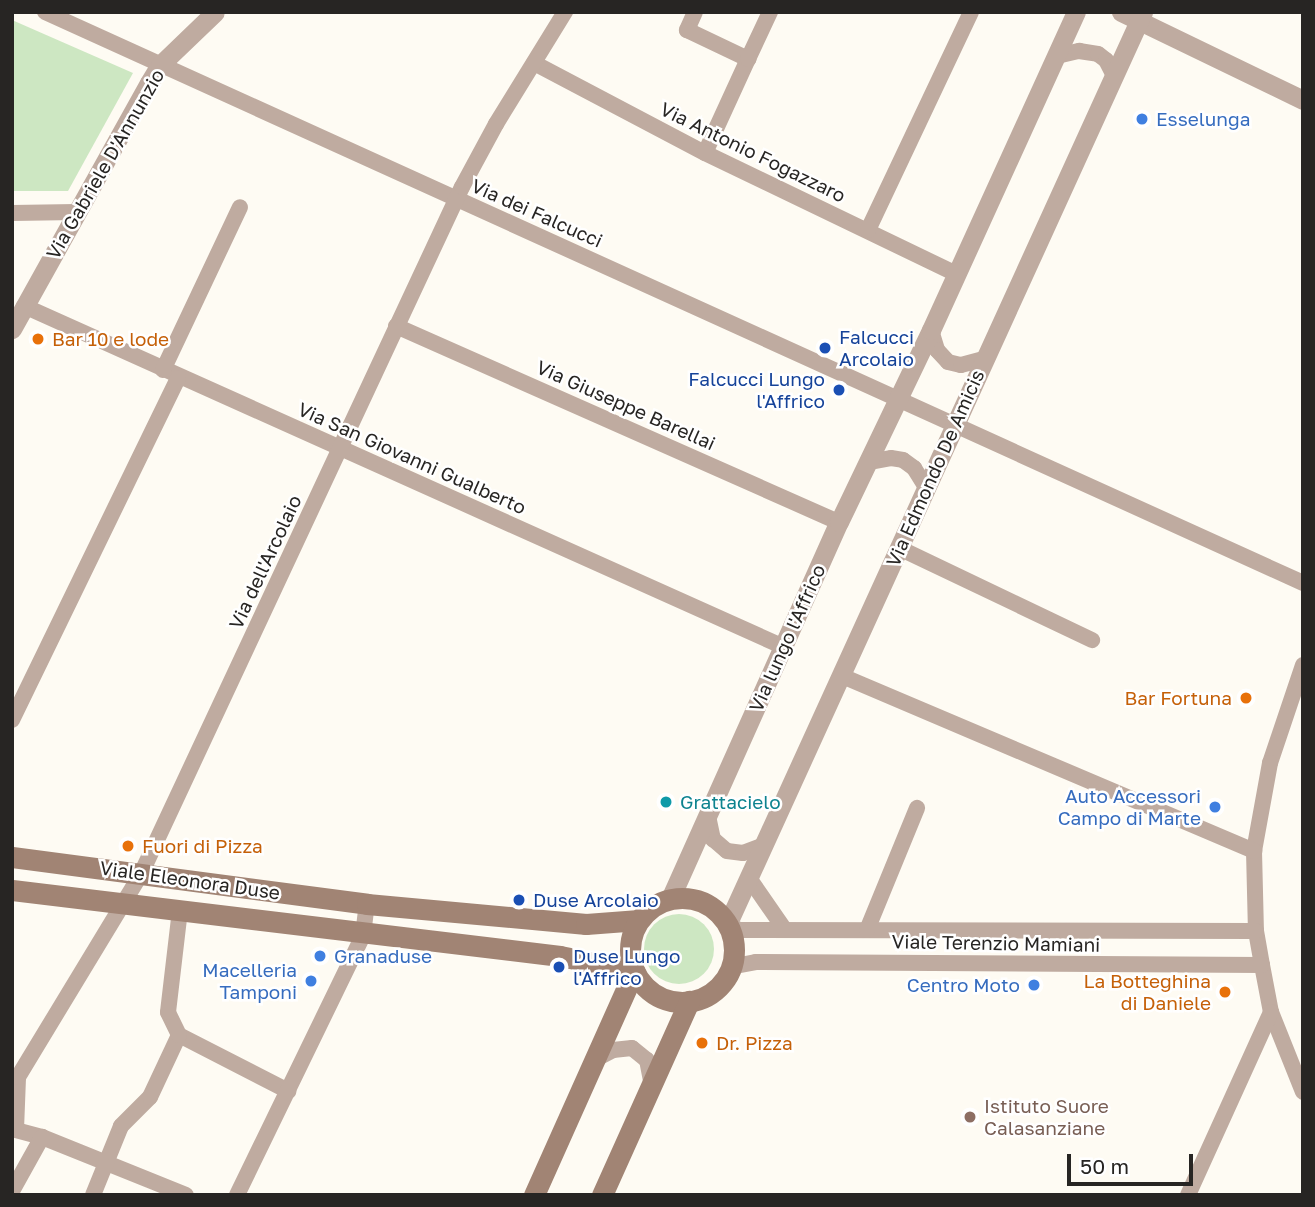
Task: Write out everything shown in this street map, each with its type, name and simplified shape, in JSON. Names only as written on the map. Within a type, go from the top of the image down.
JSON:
[{"type":"main road","name":"Viale Eleonora Duse","points":[[12,857],[367,904],[586,924],[639,920]]},
{"type":"main road","name":"Viale Eleonora Duse","points":[[12,890],[363,935],[560,956],[634,971]]},
{"type":"main road","points":[[670,899],[701,902],[714,909],[727,925],[733,945],[730,967],[715,989],[689,1000],[667,999],[657,995],[642,983],[634,971],[630,944],[639,920],[650,909],[670,899]]},
{"type":"main road","points":[[534,1195],[634,971]]},
{"type":"main road","points":[[601,1195],[689,1000]]},
{"type":"street","name":"Via dei Falcucci","points":[[45,12],[1303,583]]},
{"type":"street","name":"Via Gabriele D'Annunzio","points":[[12,329],[160,65],[215,12]]},
{"type":"street","name":"Via dell'Arcolaio","points":[[14,1130],[18,1077],[141,874],[456,199],[496,124],[565,12]]},
{"type":"street","points":[[695,12],[687,30],[748,59]]},
{"type":"street","points":[[705,153],[770,12]]},
{"type":"street","points":[[868,230],[971,12]]},
{"type":"street","name":"Via lungo l'Affrico","points":[[670,899],[839,522],[931,330],[1076,12]]},
{"type":"street","points":[[1121,12],[1141,17],[1303,100]]},
{"type":"street","name":"Via Edmondo De Amicis","points":[[727,925],[1141,17]]},
{"type":"street","points":[[1056,55],[1079,51],[1098,54],[1106,61],[1114,76]]},
{"type":"street","name":"Via Antonio Fogazzaro","points":[[534,62],[705,153],[956,274]]},
{"type":"street","points":[[163,370],[240,207]]},
{"type":"street","points":[[12,213],[76,212]]},
{"type":"street","name":"Via San Giovanni Gualberto","points":[[24,306],[178,378],[784,647]]},
{"type":"street","name":"Via Giuseppe Barellai","points":[[396,326],[839,522]]},
{"type":"street","points":[[931,330],[937,350],[948,362],[961,365],[985,359]]},
{"type":"street","points":[[12,720],[178,378]]},
{"type":"street","points":[[869,461],[891,458],[904,460],[914,468],[926,487]]},
{"type":"street","points":[[899,548],[1092,640]]},
{"type":"street","points":[[1303,665],[1269,763],[1254,851],[1256,931],[1271,1012],[1303,1092]]},
{"type":"street","points":[[842,676],[1254,851]]},
{"type":"street","points":[[867,930],[917,808]]},
{"type":"street","points":[[708,816],[713,839],[727,850],[752,852],[764,845]]},
{"type":"street","points":[[749,878],[785,930]]},
{"type":"street","points":[[237,1195],[363,935],[367,904]]},
{"type":"street","points":[[180,910],[168,1012],[179,1035],[288,1091]]},
{"type":"street","name":"Viale Terenzio Mamiani","points":[[727,925],[740,930],[1256,931]]},
{"type":"street","name":"Viale Terenzio Mamiani","points":[[730,967],[755,962],[1262,965]]},
{"type":"street","points":[[1188,1195],[1271,1012]]},
{"type":"street","points":[[93,1195],[123,1121],[150,1097],[179,1035]]},
{"type":"street","points":[[596,1059],[613,1050],[632,1048],[647,1060],[652,1081]]},
{"type":"street","points":[[14,1130],[42,1137],[186,1195]]},
{"type":"street","points":[[12,1191],[42,1137]]},
{"type":"green space","points":[[12,20],[133,73],[68,191],[12,191]]},
{"type":"green space","points":[[679,914],[698,920],[708,930],[714,949],[708,968],[698,978],[679,984],[660,978],[650,968],[644,949],[650,930],[660,920]]},
{"type":"place","name":"Esselunga","points":[[1142,119]]},
{"type":"place","name":"Bar 10 e lode","points":[[38,339]]},
{"type":"place","name":"Falcucci Arcolaio","points":[[825,348]]},
{"type":"place","name":"Falcucci Lungo l'Affrico","points":[[839,390]]},
{"type":"place","name":"Bar Fortuna","points":[[1246,698]]},
{"type":"place","name":"Grattacielo","points":[[666,802]]},
{"type":"place","name":"Auto Accessori Campo di Marte","points":[[1215,807]]},
{"type":"place","name":"Fuori di Pizza","points":[[128,846]]},
{"type":"place","name":"Duse Arcolaio","points":[[519,900]]},
{"type":"place","name":"Granaduse","points":[[320,956]]},
{"type":"place","name":"Duse Lungo l'Affrico","points":[[559,967]]},
{"type":"place","name":"Macelleria Tamponi","points":[[311,981]]},
{"type":"place","name":"Centro Moto","points":[[1034,985]]},
{"type":"place","name":"La Botteghina di Daniele","points":[[1225,992]]},
{"type":"place","name":"Dr. Pizza","points":[[702,1043]]},
{"type":"place","name":"Istituto Suore Calasanziane","points":[[970,1117]]}]
